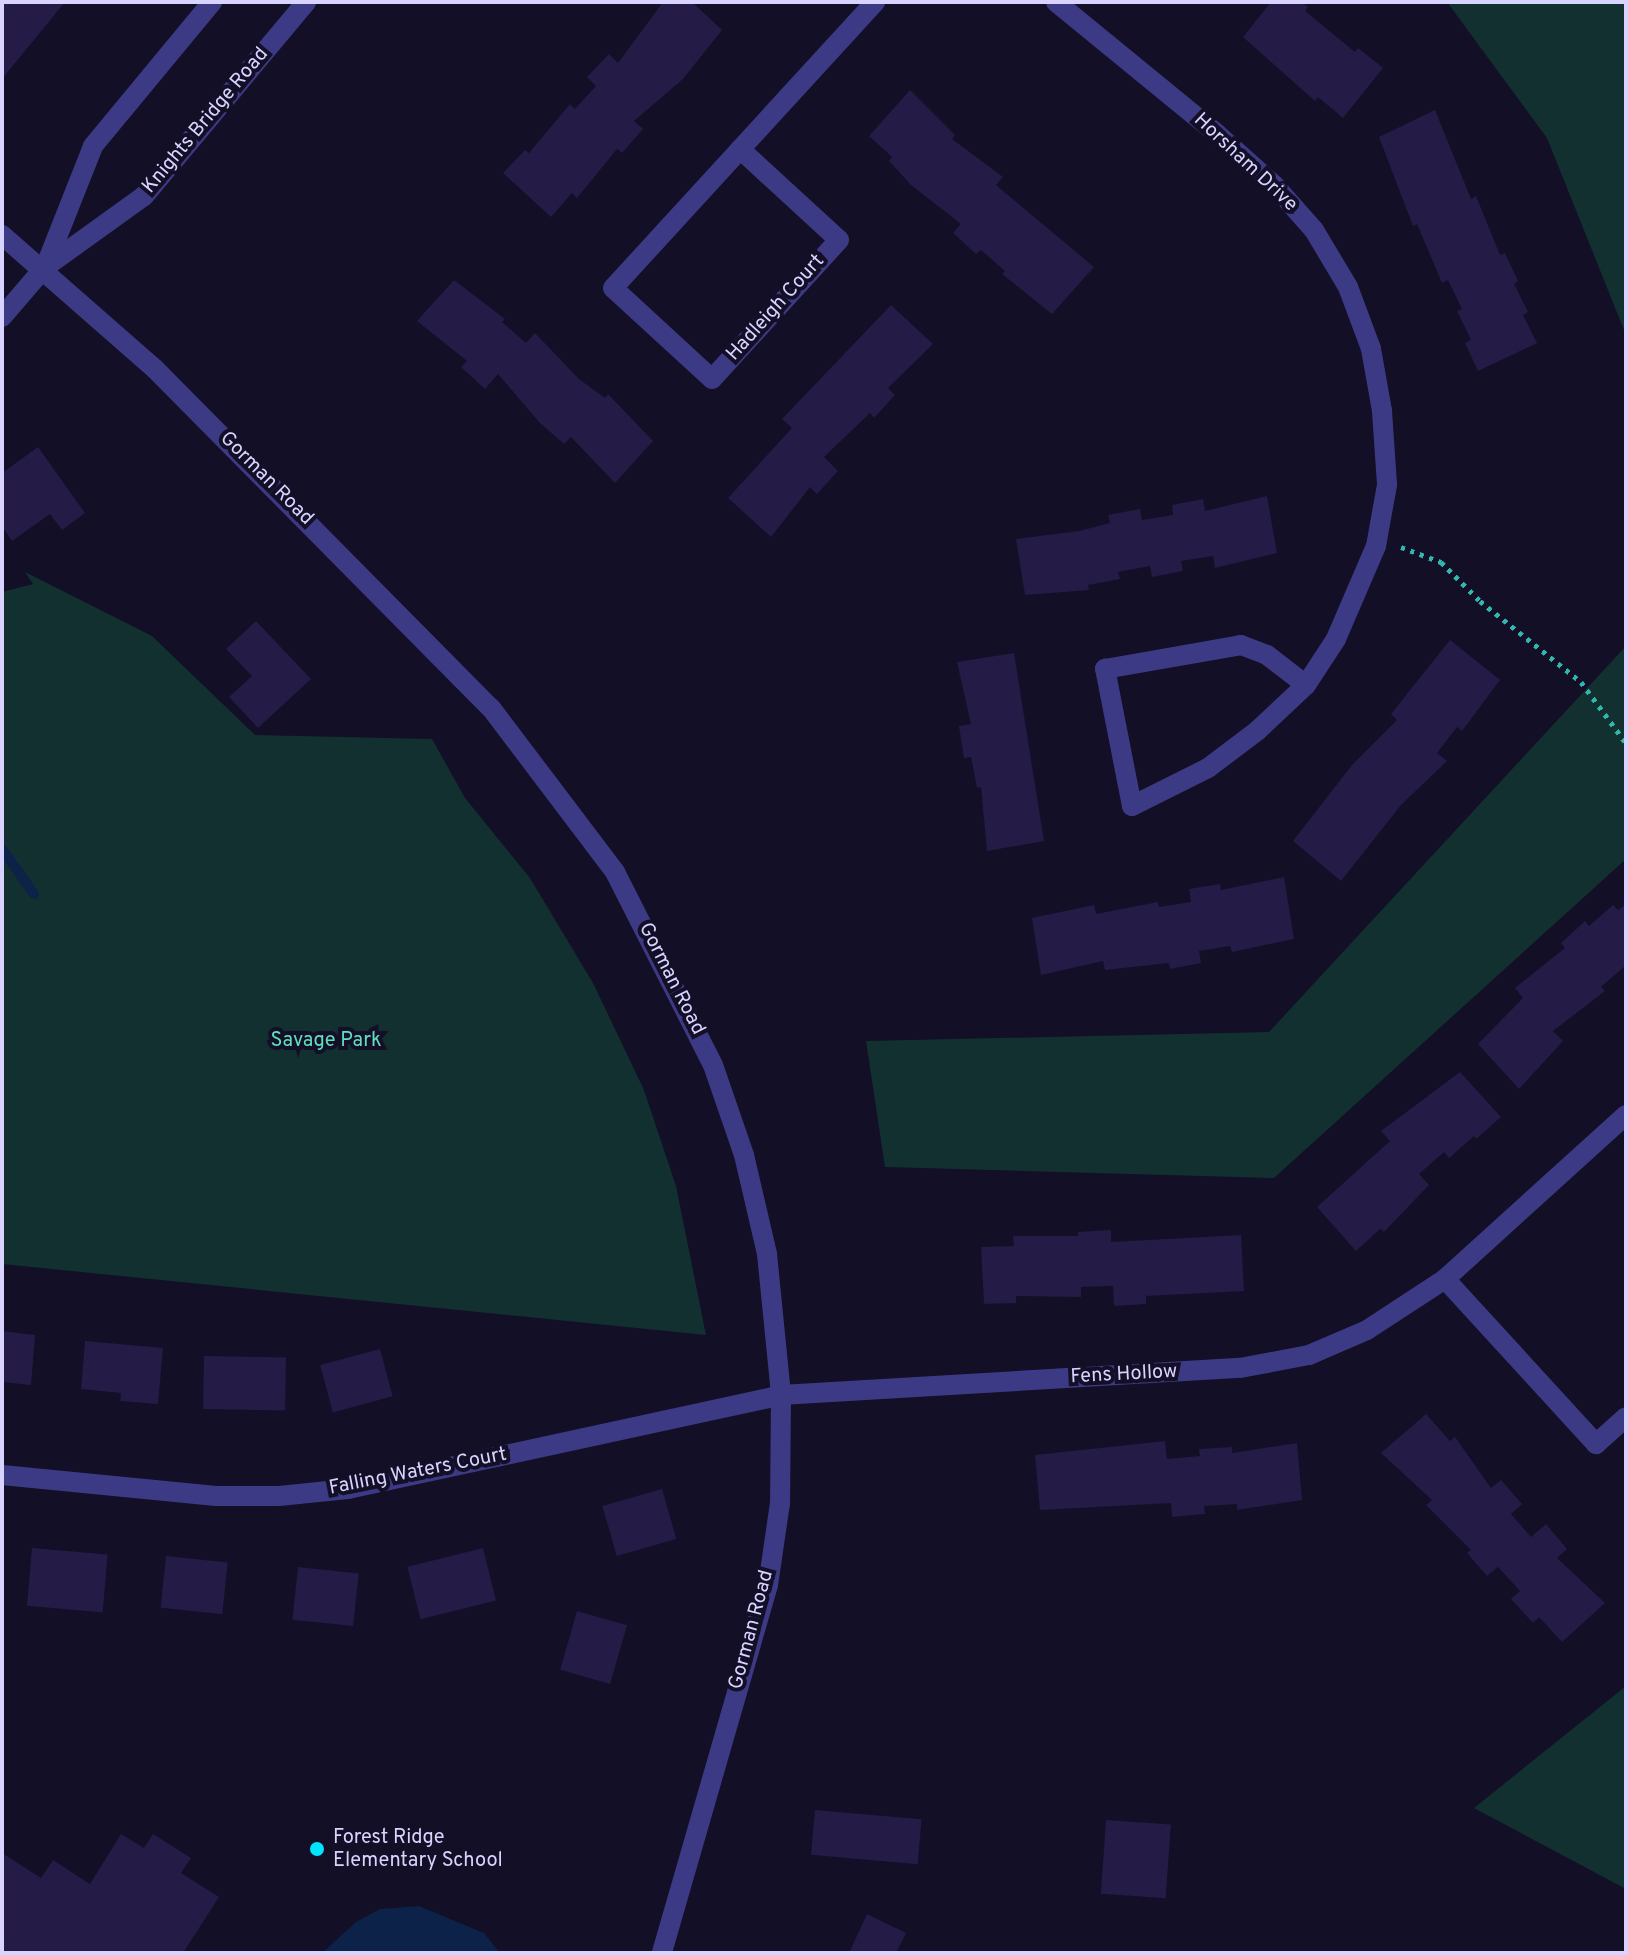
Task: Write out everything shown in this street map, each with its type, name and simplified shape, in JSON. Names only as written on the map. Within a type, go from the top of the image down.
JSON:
[{"type":"street","points":[[2,317],[44,268],[93,146],[212,2]]},
{"type":"street","name":"Knights Bridge Road","points":[[44,268],[144,196],[306,2]]},
{"type":"street","name":"Hadleigh Court","points":[[740,149],[839,240],[712,379],[613,288],[740,149],[875,2]]},
{"type":"street","name":"Horsham Drive","points":[[1056,2],[1274,185],[1314,230],[1341,276],[1371,349],[1382,411],[1387,485],[1377,538],[1357,600],[1306,685],[1208,768],[1132,806],[1105,669],[1241,645],[1267,655],[1306,685]]},
{"type":"street","name":"Gorman Road","points":[[2,235],[44,268],[155,369],[421,632],[553,783],[615,872],[713,1065],[744,1155],[767,1254],[781,1395],[780,1503],[768,1585],[662,1953]]},
{"type":"street","name":"Fens Hollow","points":[[781,1395],[1240,1368],[1309,1355],[1352,1336],[1445,1279],[1626,1115]]},
{"type":"street","points":[[1445,1279],[1596,1444],[1626,1417]]},
{"type":"street","name":"Falling Waters Court","points":[[2,1475],[216,1496],[348,1489],[781,1395]]},
{"type":"path","points":[[1377,538],[1441,562],[1458,575],[1480,601],[1581,682],[1626,743]]},
{"type":"green space","points":[[1447,2],[1626,2],[1626,335],[1547,138]]},
{"type":"green space","name":"Savage Park","points":[[25,572],[152,636],[255,735],[432,739],[465,798],[530,878],[593,983],[644,1090],[676,1186],[706,1335],[2,1264],[2,592],[33,584]]},
{"type":"green space","points":[[1626,646],[1626,859],[1274,1178],[885,1167],[866,1041],[1269,1032]]},
{"type":"green space","points":[[1626,1686],[1626,1889],[1474,1808]]},
{"type":"water","points":[[419,1906],[484,1933],[500,1953],[322,1953],[356,1922],[380,1909]]},
{"type":"building","points":[[2,2],[65,2],[2,79]]},
{"type":"building","points":[[663,2],[692,2],[722,30],[683,79],[634,121],[643,129],[622,153],[617,149],[577,198],[572,193],[551,217],[503,173],[525,150],[529,153],[570,104],[575,109],[596,86],[587,77],[609,54],[618,63]]},
{"type":"building","points":[[1271,2],[1301,2],[1308,7],[1305,11],[1355,52],[1358,48],[1383,68],[1343,118],[1318,97],[1315,101],[1243,37]]},
{"type":"building","points":[[910,90],[955,135],[952,139],[1003,177],[996,185],[1094,267],[1052,314],[1002,274],[1005,271],[981,250],[976,254],[953,233],[961,224],[911,185],[889,161],[892,157],[869,136]]},
{"type":"building","points":[[1435,110],[1471,199],[1476,196],[1500,255],[1505,253],[1518,281],[1514,284],[1528,312],[1523,315],[1537,343],[1478,371],[1465,343],[1471,340],[1457,311],[1462,309],[1448,280],[1442,283],[1417,224],[1413,226],[1379,137]]},
{"type":"building","points":[[454,280],[505,319],[502,322],[526,343],[535,333],[579,379],[605,398],[608,394],[653,441],[615,483],[571,437],[564,444],[540,423],[498,374],[485,389],[461,367],[467,361],[417,321]]},
{"type":"building","points":[[891,305],[933,344],[888,388],[895,395],[874,418],[870,413],[824,457],[838,471],[817,494],[810,487],[771,537],[728,498],[792,428],[782,419]]},
{"type":"building","points":[[38,447],[85,513],[62,530],[50,514],[12,541],[2,526],[2,473]]},
{"type":"building","points":[[1267,496],[1277,553],[1215,568],[1213,556],[1181,561],[1183,571],[1152,577],[1150,566],[1118,572],[1120,579],[1088,585],[1089,590],[1025,595],[1016,539],[1079,531],[1110,523],[1108,515],[1140,509],[1142,520],[1173,515],[1172,505],[1203,499],[1205,511]]},
{"type":"building","points":[[256,621],[311,679],[258,728],[229,697],[252,676],[226,649]]},
{"type":"building","points":[[1450,640],[1500,680],[1462,731],[1457,727],[1437,753],[1447,761],[1401,805],[1341,881],[1293,841],[1352,765],[1397,720],[1391,714]]},
{"type":"building","points":[[1014,653],[1044,841],[987,851],[981,787],[977,788],[971,757],[964,758],[959,726],[971,724],[957,662]]},
{"type":"building","points":[[1284,877],[1294,939],[1232,952],[1230,946],[1199,951],[1201,963],[1170,969],[1169,963],[1105,970],[1103,961],[1041,975],[1032,918],[1094,905],[1096,914],[1158,902],[1159,907],[1191,902],[1189,889],[1220,884],[1221,890]]},
{"type":"building","points":[[1626,904],[1626,965],[1601,987],[1605,991],[1553,1031],[1563,1041],[1519,1089],[1478,1044],[1523,998],[1515,988],[1565,948],[1561,943],[1585,921],[1589,926],[1613,905],[1618,910]]},
{"type":"building","points":[[1460,1072],[1501,1117],[1449,1158],[1444,1152],[1419,1174],[1429,1185],[1384,1232],[1380,1229],[1356,1251],[1317,1207],[1390,1141],[1381,1131]]},
{"type":"building","points":[[1111,1230],[1111,1242],[1241,1235],[1244,1291],[1146,1296],[1146,1304],[1114,1306],[1113,1286],[1081,1287],[1081,1297],[1016,1296],[1016,1303],[984,1304],[981,1247],[1014,1246],[1013,1236],[1078,1236],[1078,1232]]},
{"type":"building","points":[[2,1331],[35,1335],[31,1385],[2,1382]]},
{"type":"building","points":[[85,1341],[163,1348],[158,1404],[120,1401],[121,1393],[81,1389]]},
{"type":"building","points":[[380,1349],[393,1396],[333,1412],[320,1365]]},
{"type":"building","points":[[204,1356],[286,1357],[285,1410],[203,1409]]},
{"type":"building","points":[[1426,1414],[1450,1441],[1455,1437],[1491,1488],[1501,1480],[1522,1504],[1511,1514],[1531,1537],[1546,1524],[1567,1549],[1557,1558],[1605,1603],[1562,1642],[1539,1617],[1533,1623],[1511,1599],[1520,1591],[1498,1567],[1487,1576],[1467,1553],[1471,1550],[1426,1505],[1432,1500],[1381,1453]]},
{"type":"building","points":[[1165,1441],[1167,1459],[1200,1456],[1199,1449],[1232,1447],[1232,1453],[1297,1443],[1302,1500],[1237,1510],[1237,1504],[1204,1506],[1205,1514],[1172,1517],[1171,1503],[1040,1510],[1035,1455]]},
{"type":"building","points":[[662,1489],[676,1539],[617,1556],[602,1506]]},
{"type":"building","points":[[32,1548],[108,1555],[103,1612],[27,1606]]},
{"type":"building","points":[[483,1548],[496,1600],[420,1619],[407,1567]]},
{"type":"building","points":[[166,1556],[228,1562],[222,1614],[161,1608]]},
{"type":"building","points":[[298,1567],[359,1573],[353,1626],[292,1620]]},
{"type":"building","points":[[577,1611],[627,1625],[610,1684],[560,1670]]},
{"type":"building","points":[[815,1810],[922,1819],[918,1864],[811,1855]]},
{"type":"building","points":[[1106,1820],[1171,1825],[1166,1898],[1101,1894]]},
{"type":"building","points":[[121,1834],[144,1848],[153,1834],[191,1858],[181,1873],[219,1897],[183,1953],[2,1953],[2,1853],[41,1878],[53,1860],[90,1884]]},
{"type":"building","points":[[867,1914],[906,1933],[896,1953],[849,1953]]},
{"type":"waterway","points":[[2,849],[34,894]]},
{"type":"place","name":"Forest Ridge Elementary School","points":[[317,1849]]}]
